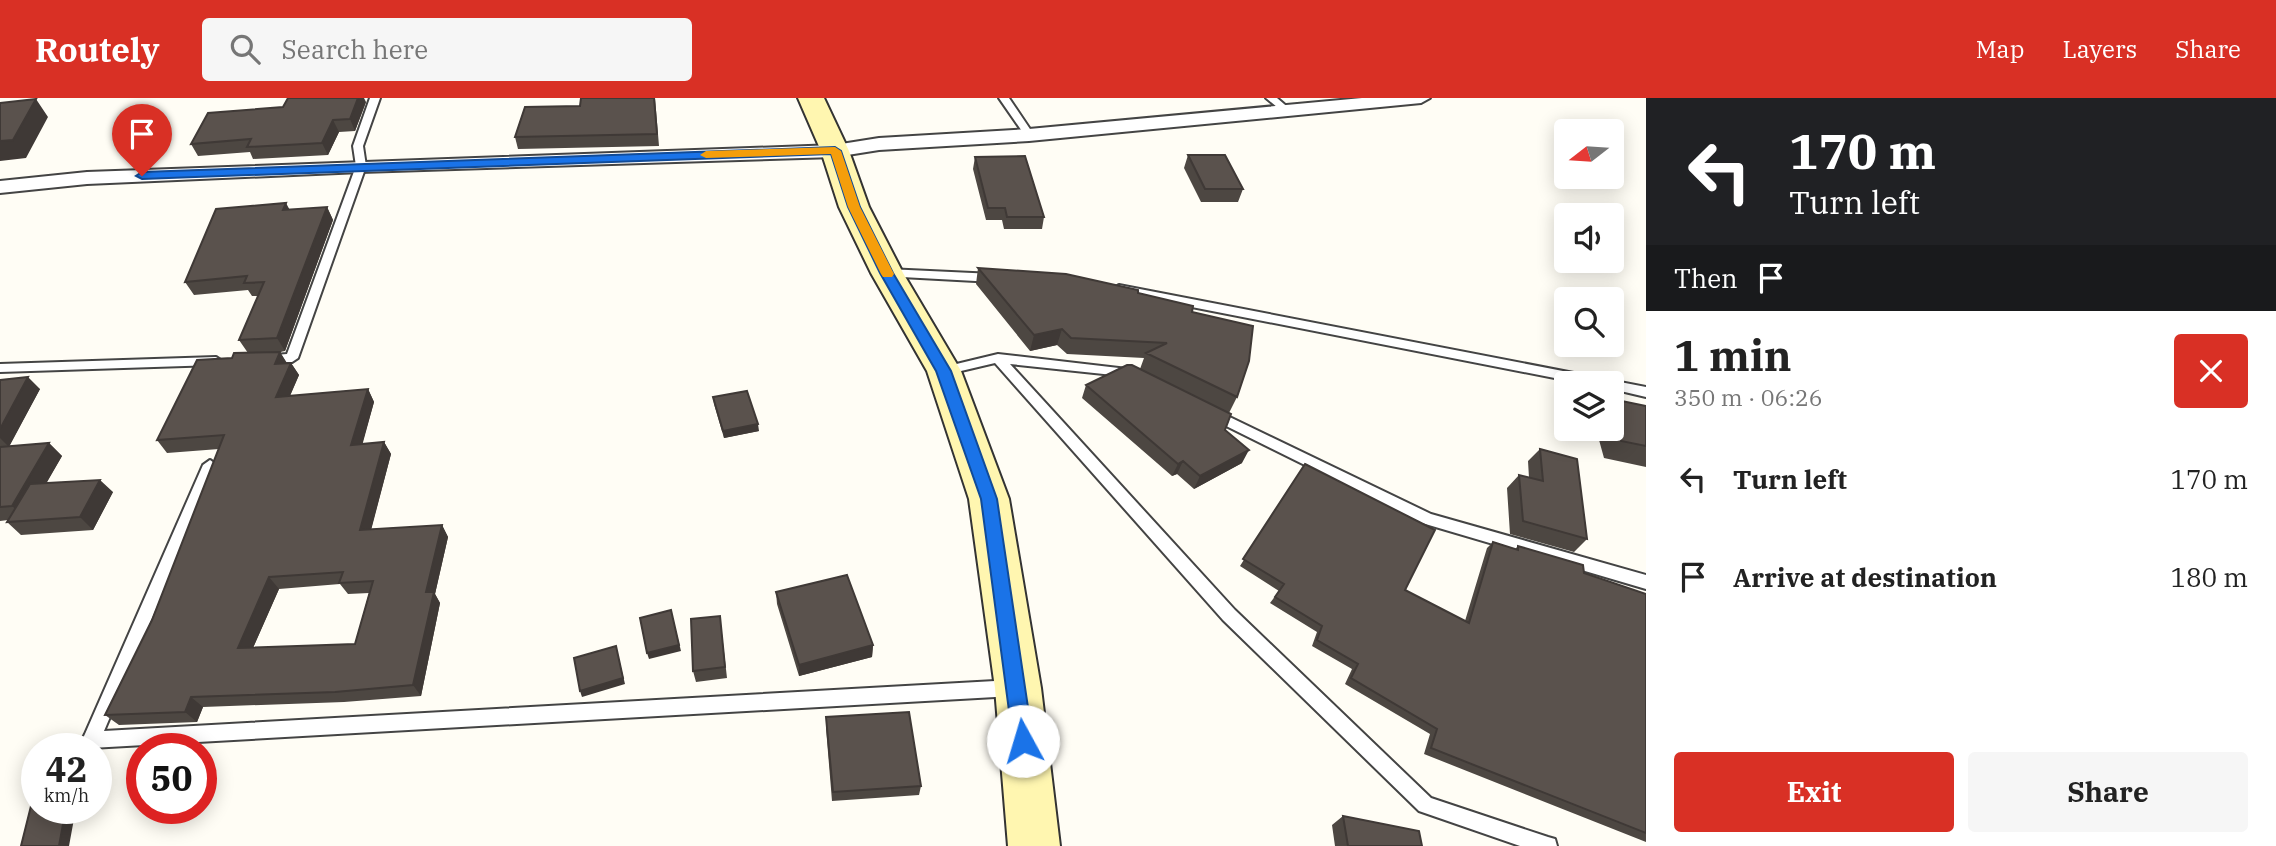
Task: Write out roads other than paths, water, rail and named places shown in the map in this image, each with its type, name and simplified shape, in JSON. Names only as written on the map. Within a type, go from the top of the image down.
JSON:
[{"type":"main road","points":[[811,98],[835,151],[854,207],[887,273],[944,371],[989,499],[1018,688],[1034,846]]},
{"type":"street","points":[[0,187],[87,178],[361,166],[835,151],[878,144],[1029,135],[1278,104],[1421,98]]},
{"type":"lane","points":[[251,359],[292,358],[361,166],[358,146],[375,98]]},
{"type":"lane","points":[[1004,98],[1029,135]]},
{"type":"lane","points":[[887,273],[1006,279]]},
{"type":"lane","points":[[1112,288],[1554,374]]},
{"type":"lane","points":[[944,371],[998,358],[1130,372],[1142,378]]},
{"type":"lane","points":[[998,358],[1229,615],[1426,805],[1548,846]]},
{"type":"lane","points":[[0,368],[223,360]]},
{"type":"lane","points":[[1624,387],[1646,392]]},
{"type":"lane","points":[[1203,409],[1427,519],[1646,582]]},
{"type":"lane","points":[[210,464],[91,740],[1018,688]]}]
